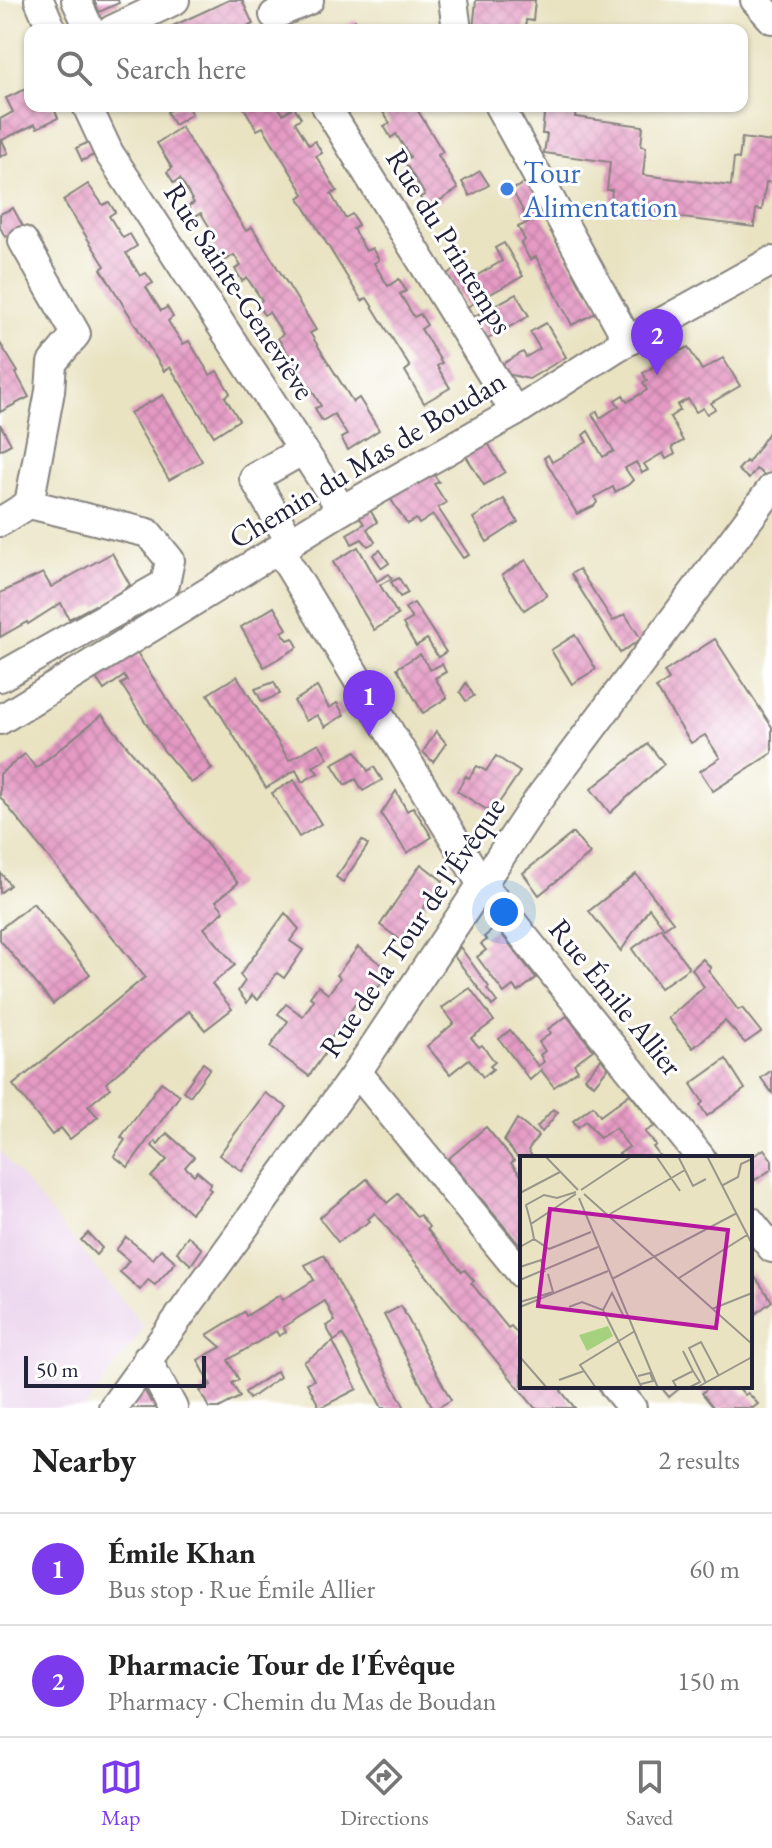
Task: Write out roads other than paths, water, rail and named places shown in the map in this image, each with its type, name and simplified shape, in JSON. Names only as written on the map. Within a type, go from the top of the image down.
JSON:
[{"type":"street","points":[[39,0],[49,24]]},
{"type":"street","points":[[76,0],[87,24]]},
{"type":"street","points":[[125,24],[175,0]]},
{"type":"street","points":[[274,15],[309,0]]},
{"type":"street","points":[[453,0],[456,24]]},
{"type":"street","points":[[755,0],[772,19]]},
{"type":"street","name":"Rue Sainte-Geneviève","points":[[90,112],[109,153],[342,510]]},
{"type":"street","name":"Rue du Printemps","points":[[330,112],[515,412]]},
{"type":"street","points":[[502,112],[628,341]]},
{"type":"street","points":[[23,241],[76,334],[52,363],[50,391],[29,504]]},
{"type":"street","name":"Chemin du Mas de Boudan","points":[[0,720],[342,510],[515,412],[628,341],[772,261]]},
{"type":"street","name":"Rue Émile Allier","points":[[303,450],[254,478],[285,547],[481,883],[699,1156]]},
{"type":"street","name":"Rue de la Tour de l'Évêque","points":[[113,1408],[357,1072],[538,800],[772,488]]},
{"type":"street","points":[[0,522],[29,504],[148,533],[170,560],[165,584],[0,677]]},
{"type":"street","points":[[357,1072],[520,1272]]},
{"type":"street","points":[[752,1223],[772,1248]]},
{"type":"street","points":[[147,1359],[173,1408]]},
{"type":"street","points":[[616,1388],[632,1408]]},
{"type":"place","name":"Tour Alimentation","points":[[507,189]]},
{"type":"place","name":"Pharmacie Tour de l'Évêque","points":[[657,375]]},
{"type":"place","name":"Émile Khan","points":[[369,736]]}]
